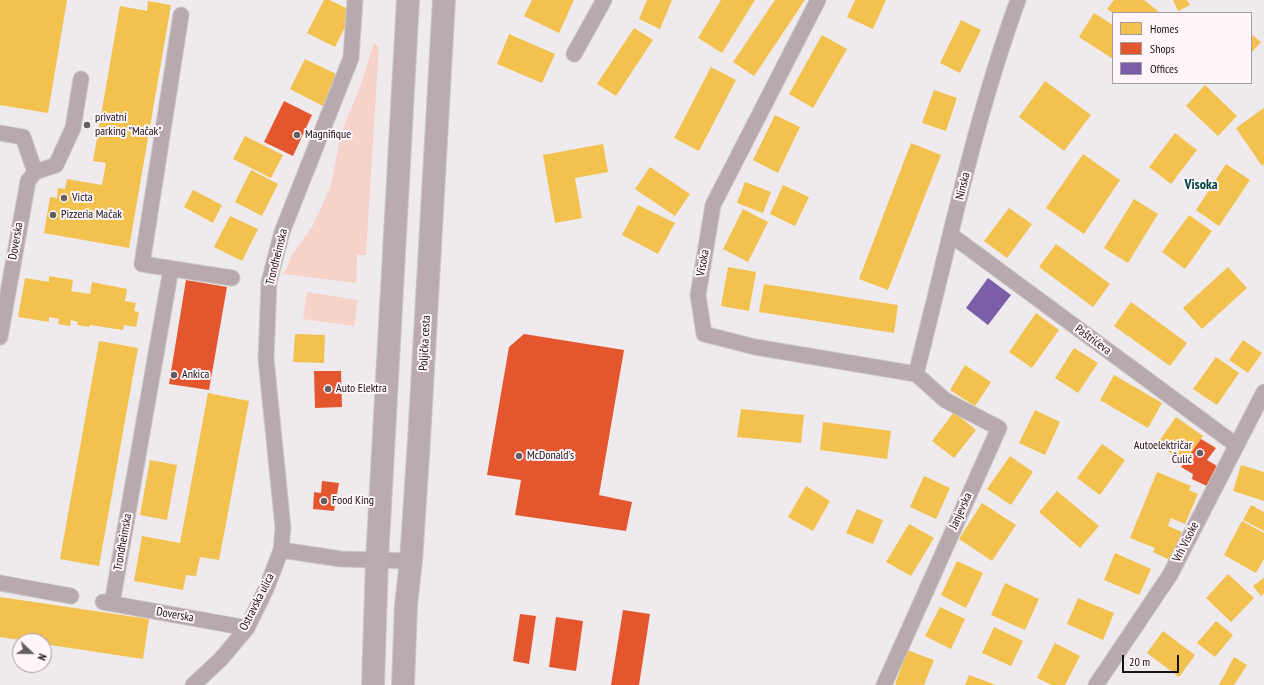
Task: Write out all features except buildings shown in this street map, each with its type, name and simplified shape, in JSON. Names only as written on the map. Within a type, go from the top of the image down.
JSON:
[{"type":"main road","points":[[373,685],[377,560],[408,0]]},
{"type":"main road","name":"Poljička cesta","points":[[403,685],[406,605],[411,561],[444,0]]},
{"type":"street","name":"Trondheimska","points":[[281,550],[283,528],[266,359],[269,282],[282,232],[351,58],[355,0]]},
{"type":"street","points":[[574,54],[604,0]]},
{"type":"street","name":"Visoka","points":[[818,0],[713,205],[698,295],[704,334],[755,347],[916,374]]},
{"type":"street","name":"Ninska","points":[[916,374],[965,176],[1007,31],[1018,0]]},
{"type":"street","points":[[181,15],[142,264],[232,278]]},
{"type":"street","points":[[0,133],[23,137],[35,172],[56,165],[73,128],[81,79]]},
{"type":"street","name":"Doverska","points":[[0,337],[28,181],[35,172]]},
{"type":"street","name":"Paštrićeva","points":[[951,235],[1236,445]]},
{"type":"street","name":"Trondheimska","points":[[108,602],[171,268]]},
{"type":"street","name":"Janjevska","points":[[884,685],[999,428],[945,400],[916,374]]},
{"type":"street","name":"Vrh Visoke","points":[[1096,685],[1170,575],[1264,392]]},
{"type":"street","points":[[281,550],[341,559],[411,561]]},
{"type":"street","name":"Ostravska ulica","points":[[193,685],[221,659],[247,628],[267,587],[281,550]]},
{"type":"street","points":[[0,583],[71,596]]},
{"type":"street","name":"Doverska","points":[[108,602],[247,628]]},
{"type":"shaded area","points":[[374,43],[379,47],[366,255],[357,255],[356,283],[284,274],[292,255],[313,225],[331,186],[341,133],[359,90]]},
{"type":"shaded area","points":[[307,292],[358,300],[354,326],[303,319]]},
{"type":"place","name":"privatni parking \"Mačak\"","points":[[87,125]]},
{"type":"place","name":"Magnifique","points":[[297,135]]},
{"type":"place","name":"Victa","points":[[64,198]]},
{"type":"place","name":"Pizzeria Mačak","points":[[53,215]]},
{"type":"place","name":"Ankica","points":[[174,375]]},
{"type":"place","name":"Auto Elektra","points":[[328,389]]},
{"type":"place","name":"Autoelektričar Čulić","points":[[1200,453]]},
{"type":"place","name":"McDonald's","points":[[519,456]]},
{"type":"place","name":"Food King","points":[[324,501]]},
{"type":"district","name":"Visoka","points":[[1201,185]]}]
